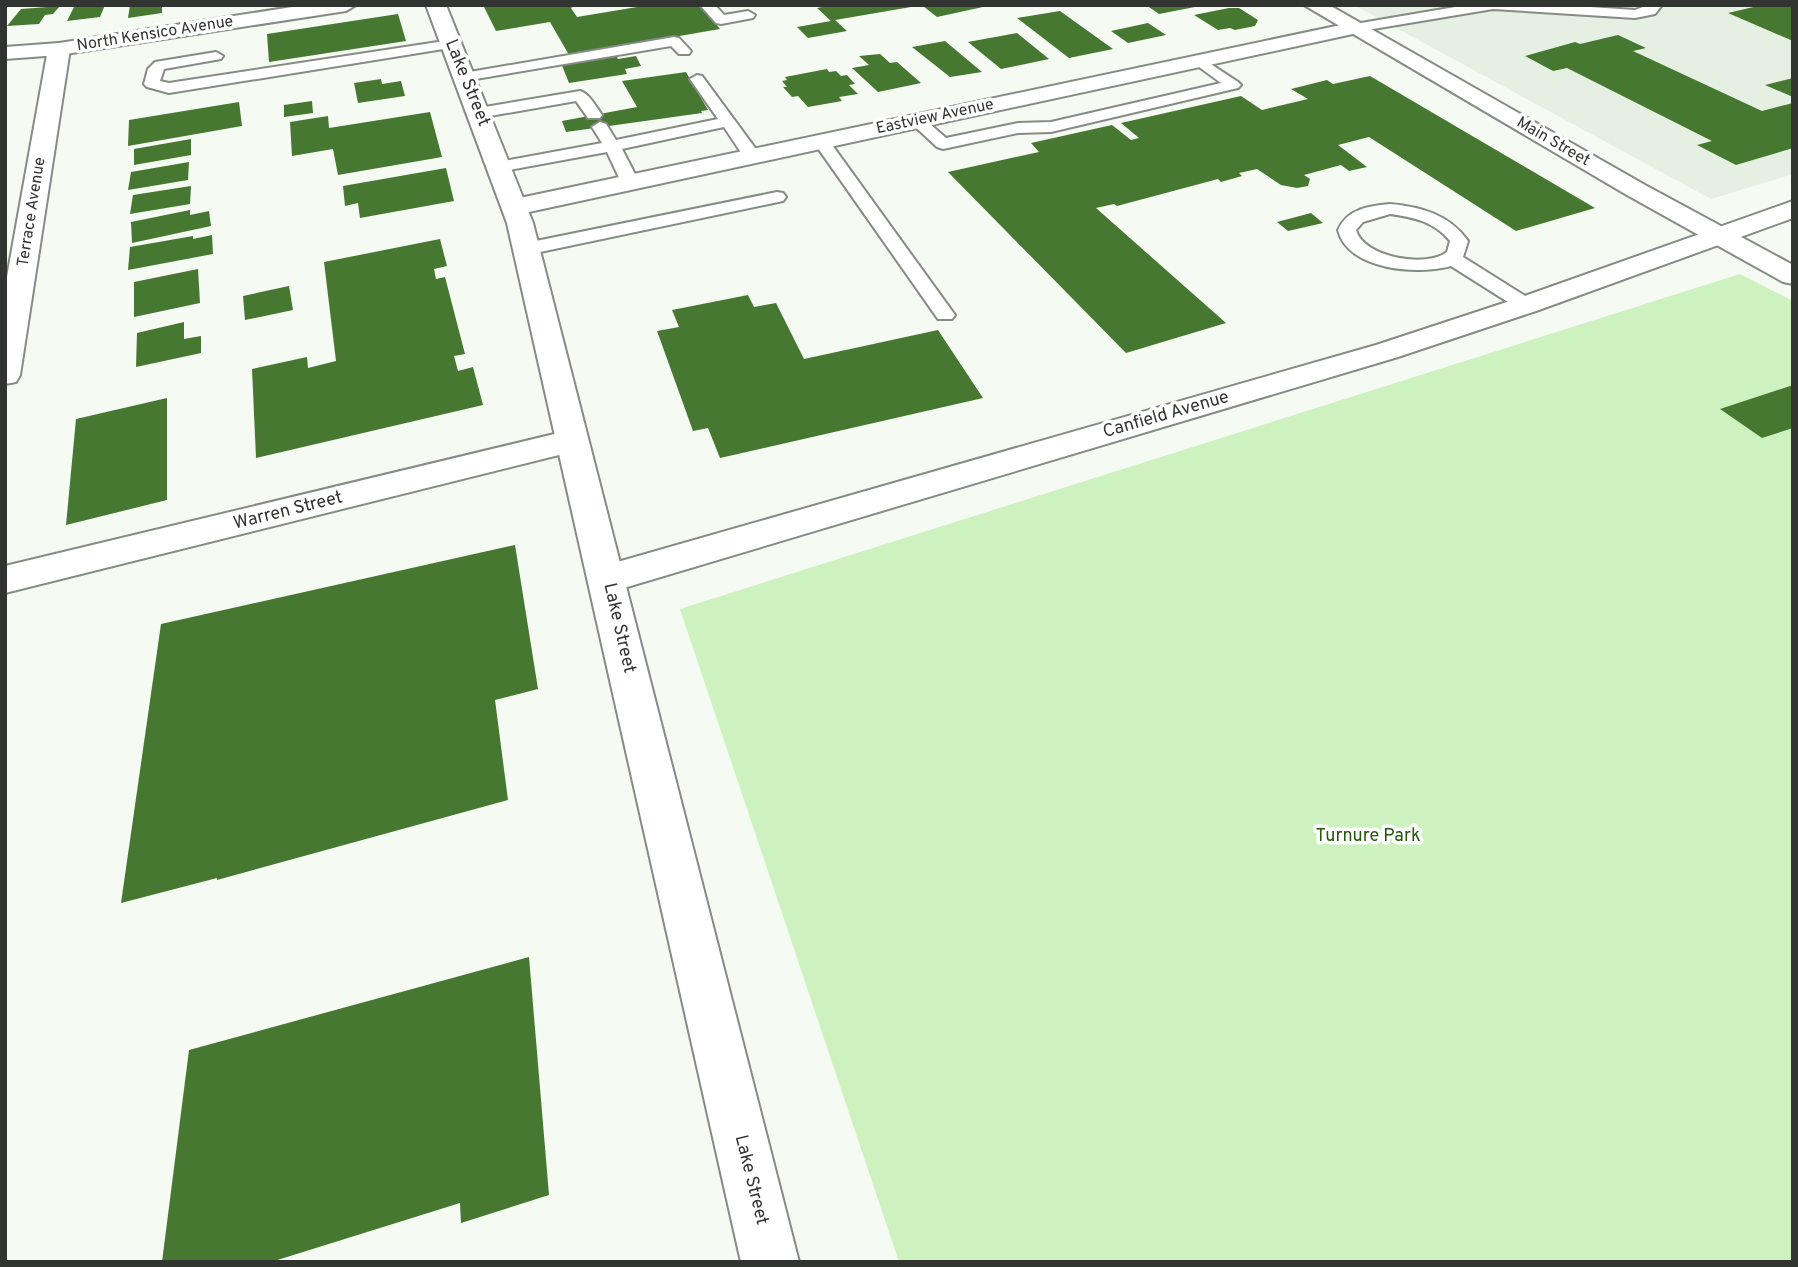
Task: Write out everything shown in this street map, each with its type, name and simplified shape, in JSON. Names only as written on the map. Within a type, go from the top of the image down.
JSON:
[{"type":"street","name":"North Kensico Avenue","points":[[5,53],[214,41],[346,5]]},
{"type":"street","name":"Lake Street","points":[[436,5],[515,206],[770,1262]]},
{"type":"street","name":"Main Street","points":[[1314,5],[1793,276]]},
{"type":"street","name":"Eastview Avenue","points":[[515,206],[1355,28]]},
{"type":"street","name":"Terrace Avenue","points":[[5,375],[58,49]]},
{"type":"street","name":"Canfield Avenue","points":[[607,579],[1387,351],[1526,305],[1793,209]]},
{"type":"street","name":"Warren Street","points":[[5,580],[571,441]]},
{"type":"lane","points":[[707,5],[721,20],[748,15]]},
{"type":"lane","name":"Eastview Avenue","points":[[1355,28],[1393,8],[1406,5]]},
{"type":"lane","name":"Eastview Avenue","points":[[1355,28],[1493,5],[1634,14],[1650,11],[1655,5]]},
{"type":"lane","points":[[218,79],[214,41],[160,65],[155,69],[152,84],[169,88],[451,44]]},
{"type":"lane","points":[[464,77],[674,41],[684,51]]},
{"type":"lane","points":[[917,121],[943,144],[1018,128],[1051,127],[1233,85],[1200,61]]},
{"type":"lane","points":[[697,79],[752,156]]},
{"type":"lane","points":[[479,113],[580,96],[612,145],[630,182]]},
{"type":"lane","points":[[499,167],[727,122]]},
{"type":"lane","points":[[821,141],[945,315]]},
{"type":"lane","points":[[526,249],[777,197]]},
{"type":"lane","points":[[1452,258],[1459,250],[1459,241],[1453,232],[1441,223],[1417,213],[1391,209],[1373,210],[1351,220],[1347,228],[1350,237],[1358,246],[1387,261],[1424,266],[1452,258],[1526,305]]},
{"type":"shaded area","points":[[1354,5],[1793,5],[1793,174],[1711,199]]},
{"type":"green space","name":"Turnure Park","points":[[1740,274],[1793,301],[1793,1262],[899,1262],[680,609]]},
{"type":"building","points":[[75,5],[105,5],[100,17],[67,21]]},
{"type":"building","points":[[130,5],[162,5],[162,13],[128,18]]},
{"type":"building","points":[[483,5],[576,5],[571,8],[577,17],[649,5],[701,5],[720,29],[569,55],[550,22],[496,31]]},
{"type":"building","points":[[833,5],[911,7],[835,20],[847,31],[808,38],[797,27],[831,21],[817,8]]},
{"type":"building","points":[[927,5],[992,5],[937,17],[923,6]]},
{"type":"building","points":[[1146,5],[1200,5],[1200,6],[1159,14]]},
{"type":"building","points":[[1762,5],[1793,5],[1793,41],[1728,13]]},
{"type":"building","points":[[60,6],[53,14],[45,15],[39,24],[7,26],[21,9]]},
{"type":"building","points":[[1239,8],[1258,20],[1255,26],[1218,30],[1194,15]]},
{"type":"building","points":[[1060,11],[1113,49],[1069,58],[1017,18]]},
{"type":"building","points":[[398,14],[406,41],[269,62],[267,34]]},
{"type":"building","points":[[1148,23],[1166,35],[1128,43],[1111,31]]},
{"type":"building","points":[[1017,33],[1049,59],[1001,69],[968,42]]},
{"type":"building","points":[[1618,35],[1646,48],[1633,51],[1762,111],[1793,103],[1793,148],[1736,165],[1697,145],[1712,141],[1567,68],[1553,71],[1525,56],[1575,42],[1580,44]]},
{"type":"building","points":[[945,41],[982,72],[950,77],[912,47]]},
{"type":"building","points":[[880,54],[890,63],[897,62],[921,83],[878,92],[852,68],[869,65],[859,56]]},
{"type":"building","points":[[616,55],[618,59],[636,56],[641,66],[625,69],[627,74],[569,83],[561,63]]},
{"type":"building","points":[[827,69],[829,72],[836,71],[841,76],[847,75],[855,84],[849,85],[858,94],[839,97],[842,101],[808,107],[798,96],[792,97],[783,87],[787,87],[782,81],[787,80],[785,77]]},
{"type":"building","points":[[686,72],[708,110],[566,132],[562,121],[637,107],[622,81]]},
{"type":"building","points":[[1370,76],[1595,208],[1516,231],[1369,137],[1338,145],[1367,167],[1349,171],[1341,165],[1304,175],[1310,179],[1308,186],[1297,188],[1281,185],[1257,169],[1239,173],[1242,176],[1221,182],[1218,179],[1117,206],[1114,204],[1096,208],[1226,323],[1126,353],[948,172],[1039,152],[1031,143],[1112,125],[1131,140],[1139,138],[1121,123],[1241,96],[1262,110],[1308,99],[1291,89],[1327,80],[1333,84]]},
{"type":"building","points":[[1793,78],[1793,97],[1765,85]]},
{"type":"building","points":[[381,79],[382,84],[401,81],[405,96],[358,103],[354,83]]},
{"type":"building","points":[[312,101],[313,113],[284,117],[284,105]]},
{"type":"building","points":[[239,102],[242,126],[128,146],[129,120]]},
{"type":"building","points":[[430,112],[442,157],[338,175],[333,149],[292,156],[290,122],[328,116],[329,128]]},
{"type":"building","points":[[191,139],[191,155],[134,165],[134,149]]},
{"type":"building","points":[[189,162],[188,180],[128,190],[131,172]]},
{"type":"building","points":[[446,168],[454,201],[360,218],[358,203],[345,206],[343,186]]},
{"type":"building","points":[[191,186],[190,204],[130,214],[133,195]]},
{"type":"building","points":[[190,210],[190,215],[209,211],[211,226],[132,243],[131,222]]},
{"type":"building","points":[[1311,213],[1323,223],[1288,231],[1277,222]]},
{"type":"building","points":[[212,235],[213,254],[128,270],[130,247]]},
{"type":"building","points":[[440,239],[447,266],[434,269],[436,279],[445,277],[465,354],[454,356],[458,371],[473,367],[483,405],[256,458],[252,369],[307,357],[308,368],[336,361],[324,262]]},
{"type":"building","points":[[198,269],[200,303],[134,317],[134,282]]},
{"type":"building","points":[[289,286],[293,310],[245,320],[243,296]]},
{"type":"building","points":[[748,295],[754,307],[776,303],[804,359],[938,330],[983,398],[720,458],[708,428],[693,431],[657,331],[679,327],[672,310]]},
{"type":"building","points":[[184,322],[184,339],[201,336],[201,353],[136,367],[137,333]]},
{"type":"building","points":[[1793,385],[1793,428],[1762,438],[1720,409]]},
{"type":"building","points":[[167,398],[167,500],[66,525],[76,419]]},
{"type":"building","points":[[515,545],[538,689],[495,700],[508,800],[217,880],[121,903],[161,624]]},
{"type":"building","points":[[529,957],[549,1195],[461,1223],[460,1203],[271,1262],[162,1262],[189,1050]]}]
